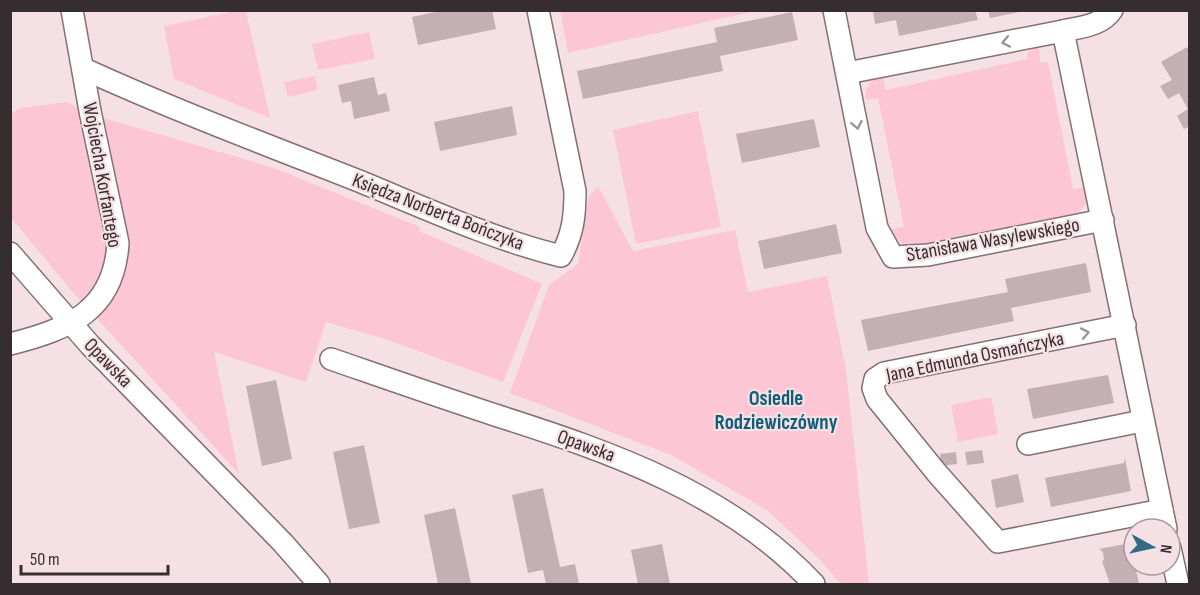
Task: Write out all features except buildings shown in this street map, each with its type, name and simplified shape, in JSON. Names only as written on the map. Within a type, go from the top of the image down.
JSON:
[{"type":"street","name":"Wojciecha Korfantego","points":[[71,324],[102,296],[112,281],[118,243],[90,111],[72,10]]},
{"type":"street","name":"Księdza Norberta Bończyka","points":[[84,69],[139,94],[448,217],[535,249],[561,256],[570,240],[575,220],[574,191],[538,10]]},
{"type":"street","name":"Stanisława Wasylewskiego","points":[[834,10],[877,228],[893,257],[928,255],[1102,220]]},
{"type":"street","points":[[846,71],[1091,25],[1104,20],[1112,10]]},
{"type":"street","name":"Jana Edmunda Osmańczyka","points":[[1063,31],[1164,517]]},
{"type":"street","name":"Opawska","points":[[10,253],[71,324],[283,543],[319,585]]},
{"type":"street","points":[[10,344],[51,333],[71,324]]},
{"type":"street","name":"Jana Edmunda Osmańczyka","points":[[1122,525],[998,542],[936,472],[877,399],[873,388],[875,379],[884,373],[1125,325]]},
{"type":"street","name":"Opawska","points":[[331,359],[600,450],[677,484],[750,528],[814,585]]},
{"type":"street","points":[[1028,444],[1142,421]]},
{"type":"shaded area","points":[[240,10],[246,11],[270,118],[174,79],[164,26]]},
{"type":"shaded area","points":[[560,10],[755,10],[755,11],[568,53]]},
{"type":"shaded area","points":[[369,32],[375,59],[318,70],[312,44]]},
{"type":"shaded area","points":[[1039,44],[1040,63],[1048,62],[1073,189],[1086,187],[1087,203],[1078,213],[914,247],[900,242],[892,229],[904,227],[878,98],[866,100],[869,85],[875,79],[883,76],[886,90],[1027,59],[1028,51],[1032,50],[1031,46]]},
{"type":"shaded area","points":[[315,76],[318,90],[288,97],[284,82]]},
{"type":"shaded area","points":[[66,102],[97,116],[271,167],[420,227],[419,231],[542,284],[503,382],[382,338],[326,322],[306,382],[214,352],[239,474],[71,290],[11,218],[10,114],[20,108]]},
{"type":"shaded area","points":[[698,111],[721,227],[636,244],[613,130]]},
{"type":"shaded area","points":[[598,186],[633,251],[735,230],[748,292],[827,276],[846,370],[869,584],[841,584],[818,558],[767,510],[671,455],[510,393],[549,285],[578,264],[589,197]]},
{"type":"shaded area","points":[[991,397],[998,434],[958,442],[951,405]]},
{"type":"district","name":"Osiedle Rodziewiczówny","points":[[776,410]]}]
